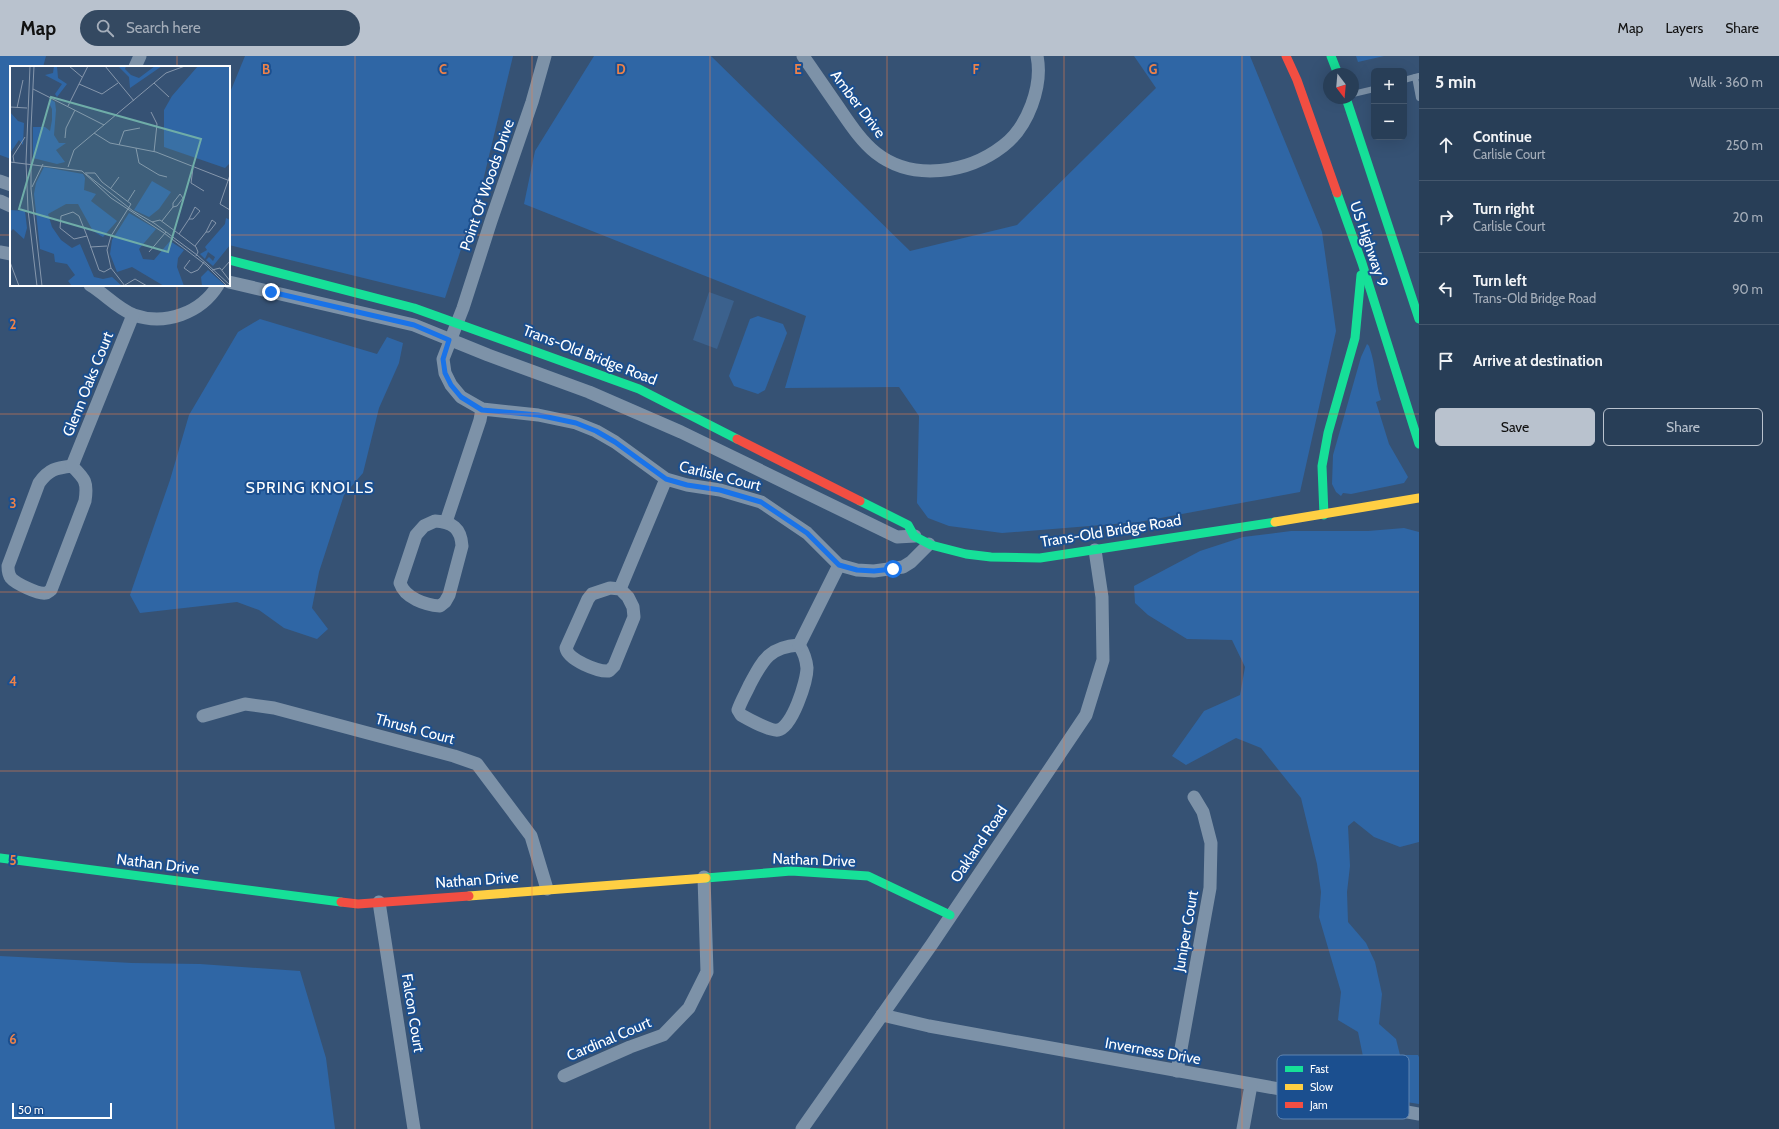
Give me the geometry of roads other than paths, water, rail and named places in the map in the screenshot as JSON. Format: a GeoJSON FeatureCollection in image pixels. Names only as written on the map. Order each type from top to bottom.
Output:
{"type":"FeatureCollection","features":[{"type":"Feature","properties":{"kind":"main road","name":"US Highway 9"},"geometry":{"type":"LineString","coordinates":[[1286,56],[1297,80],[1362,263],[1419,444]]}},
{"type":"Feature","properties":{"kind":"main road"},"geometry":{"type":"LineString","coordinates":[[1331,56],[1336,68]]}},
{"type":"Feature","properties":{"kind":"main road","name":"US Highway 9"},"geometry":{"type":"LineString","coordinates":[[1348,104],[1419,319]]}},
{"type":"Feature","properties":{"kind":"main road","name":"Trans-Old Bridge Road"},"geometry":{"type":"LineString","coordinates":[[230,260],[414,308],[639,389],[908,525],[915,536],[929,544],[988,558],[1017,560],[1040,558],[1137,542],[1324,515]]}},
{"type":"Feature","properties":{"kind":"main road"},"geometry":{"type":"LineString","coordinates":[[1362,263],[1357,323],[1328,433],[1322,466],[1324,515],[1419,498]]}},
{"type":"Feature","properties":{"kind":"main road","name":"Nathan Drive"},"geometry":{"type":"LineString","coordinates":[[0,858],[358,904],[791,870],[868,876],[950,915]]}},
{"type":"Feature","properties":{"kind":"street"},"geometry":{"type":"LineString","coordinates":[[136,66],[140,56]]}},
{"type":"Feature","properties":{"kind":"street","name":"Point Of Woods Drive"},"geometry":{"type":"LineString","coordinates":[[456,324],[463,308],[493,214],[532,102],[545,56]]}},
{"type":"Feature","properties":{"kind":"street","name":"Amber Drive"},"geometry":{"type":"LineString","coordinates":[[802,56],[857,134],[876,153],[905,168],[940,171],[962,167],[986,157],[1004,146],[1017,133],[1032,105],[1038,86],[1037,56]]}},
{"type":"Feature","properties":{"kind":"street"},"geometry":{"type":"LineString","coordinates":[[0,181],[10,185]]}},
{"type":"Feature","properties":{"kind":"street"},"geometry":{"type":"LineString","coordinates":[[0,202],[10,206]]}},
{"type":"Feature","properties":{"kind":"street"},"geometry":{"type":"LineString","coordinates":[[0,252],[10,254]]}},
{"type":"Feature","properties":{"kind":"street"},"geometry":{"type":"LineString","coordinates":[[230,282],[414,325],[449,340],[589,392],[674,429],[897,537],[915,536]]}},
{"type":"Feature","properties":{"kind":"street"},"geometry":{"type":"LineString","coordinates":[[91,286],[133,315],[151,318],[182,315],[195,309],[204,302],[217,286]]}},
{"type":"Feature","properties":{"kind":"street","name":"Glenn Oaks Court"},"geometry":{"type":"LineString","coordinates":[[72,466],[133,315]]}},
{"type":"Feature","properties":{"kind":"street","name":"Carlisle Court"},"geometry":{"type":"LineString","coordinates":[[456,324],[443,359],[445,373],[451,385],[461,397],[482,410],[538,415],[576,423],[596,431],[615,442],[666,479],[687,485],[720,490],[761,502],[807,533],[839,565]]}},
{"type":"Feature","properties":{"kind":"street"},"geometry":{"type":"LineString","coordinates":[[446,522],[482,410]]}},
{"type":"Feature","properties":{"kind":"street"},"geometry":{"type":"LineString","coordinates":[[72,466],[81,475],[87,486],[85,501],[51,590],[46,593],[40,593],[17,583],[11,578],[8,572],[8,566],[39,482],[46,473],[59,468],[72,466]]}},
{"type":"Feature","properties":{"kind":"street","name":"Carlisle Court"},"geometry":{"type":"LineString","coordinates":[[620,589],[666,479]]}},
{"type":"Feature","properties":{"kind":"street"},"geometry":{"type":"LineString","coordinates":[[435,521],[446,522],[455,528],[462,538],[462,546],[445,602],[440,606],[433,606],[409,596],[402,590],[400,583],[416,535],[424,526],[435,521]]}},
{"type":"Feature","properties":{"kind":"street"},"geometry":{"type":"LineString","coordinates":[[798,645],[839,565],[857,570],[874,571],[903,567],[911,562],[929,544]]}},
{"type":"Feature","properties":{"kind":"street","name":"Oakland Road"},"geometry":{"type":"LineString","coordinates":[[802,1129],[882,1015],[1086,715],[1103,660],[1102,598],[1095,550]]}},
{"type":"Feature","properties":{"kind":"street"},"geometry":{"type":"LineString","coordinates":[[610,588],[620,589],[628,597],[633,608],[634,617],[614,666],[609,671],[602,671],[572,658],[567,653],[566,648],[588,599],[592,594],[600,590],[610,588]]}},
{"type":"Feature","properties":{"kind":"street"},"geometry":{"type":"LineString","coordinates":[[798,645],[806,656],[806,677],[805,684],[788,725],[782,730],[776,731],[741,715],[738,710],[761,663],[770,654],[779,649],[798,645]]}},
{"type":"Feature","properties":{"kind":"street","name":"Thrush Court"},"geometry":{"type":"LineString","coordinates":[[203,716],[245,704],[274,708],[454,756],[477,764],[531,836],[547,889]]}},
{"type":"Feature","properties":{"kind":"street","name":"Juniper Court"},"geometry":{"type":"LineString","coordinates":[[1177,1071],[1210,888],[1211,843],[1203,812],[1194,798]]}},
{"type":"Feature","properties":{"kind":"street","name":"Cardinal Court"},"geometry":{"type":"LineString","coordinates":[[564,1076],[630,1047],[663,1035],[689,1008],[707,972],[704,877]]}},
{"type":"Feature","properties":{"kind":"street","name":"Falcon Court"},"geometry":{"type":"LineString","coordinates":[[379,902],[414,1129]]}},
{"type":"Feature","properties":{"kind":"street","name":"Inverness Drive"},"geometry":{"type":"LineString","coordinates":[[882,1015],[929,1026],[1277,1089]]}},
{"type":"Feature","properties":{"kind":"street"},"geometry":{"type":"LineString","coordinates":[[1243,1129],[1251,1085]]}},
{"type":"Feature","properties":{"kind":"street","name":"Inverness Drive"},"geometry":{"type":"LineString","coordinates":[[1409,1112],[1419,1114]]}},
{"type":"Feature","properties":{"kind":"lane"},"geometry":{"type":"LineString","coordinates":[[1407,79],[1417,76],[1419,98]]}},
{"type":"Feature","properties":{"kind":"lane"},"geometry":{"type":"LineString","coordinates":[[1359,92],[1371,89]]}},
{"type":"Feature","properties":{"kind":"district","name":"SPRING KNOLLS"},"geometry":{"type":"Point","coordinates":[310,487]}}]}
